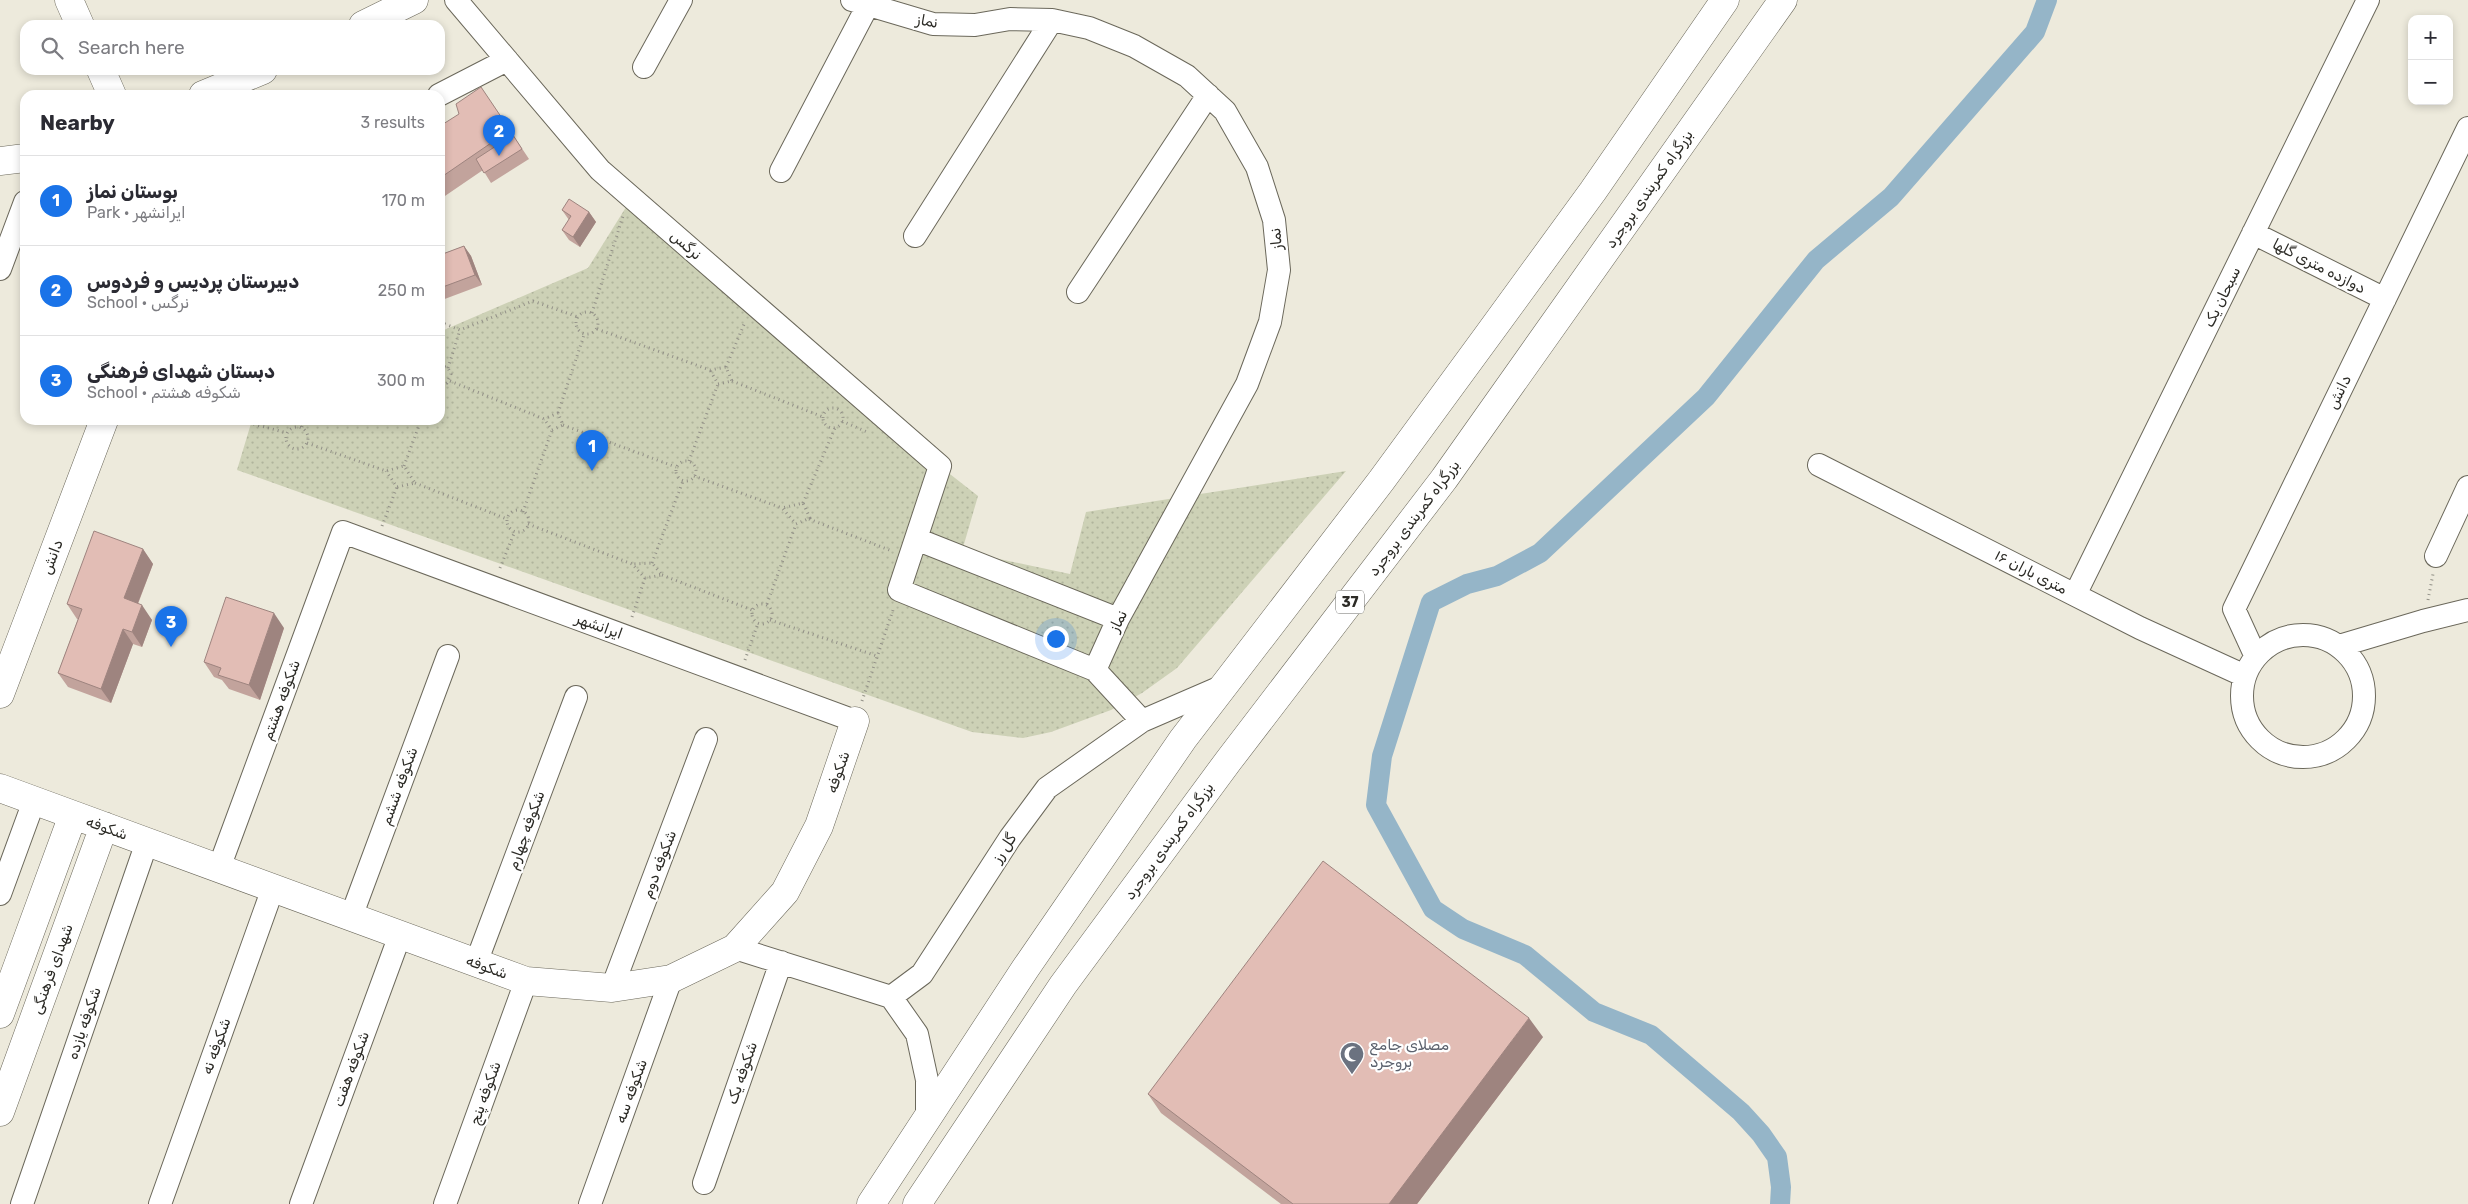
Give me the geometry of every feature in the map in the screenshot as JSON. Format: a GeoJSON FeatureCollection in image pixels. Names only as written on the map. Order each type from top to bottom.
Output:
{"type":"FeatureCollection","features":[{"type":"Feature","properties":{"kind":"main road"},"geometry":{"type":"LineString","coordinates":[[69,0],[78,20]]}},
{"type":"Feature","properties":{"kind":"main road"},"geometry":{"type":"LineString","coordinates":[[373,20],[414,0]]}},
{"type":"Feature","properties":{"kind":"main road"},"geometry":{"type":"LineString","coordinates":[[872,1204],[1064,912],[1183,739],[1381,481],[1494,328],[1725,0]]}},
{"type":"Feature","properties":{"kind":"main road","name":"بزرگراه کمربندی بروجرد"},"geometry":{"type":"LineString","coordinates":[[917,1204],[1063,985],[1229,760],[1444,479],[1783,0]]}},
{"type":"Feature","properties":{"kind":"main road"},"geometry":{"type":"LineString","coordinates":[[103,75],[110,90]]}},
{"type":"Feature","properties":{"kind":"main road"},"geometry":{"type":"LineString","coordinates":[[215,90],[251,75]]}},
{"type":"Feature","properties":{"kind":"main road"},"geometry":{"type":"LineString","coordinates":[[0,161],[20,159]]}},
{"type":"Feature","properties":{"kind":"main road","name":"دانش"},"geometry":{"type":"LineString","coordinates":[[0,694],[102,425]]}},
{"type":"Feature","properties":{"kind":"main road","name":"شکوفه"},"geometry":{"type":"LineString","coordinates":[[0,788],[526,981],[612,988],[671,979],[735,948],[785,892],[819,826],[855,720]]}},
{"type":"Feature","properties":{"kind":"main road"},"geometry":{"type":"LineString","coordinates":[[0,1014],[73,815]]}},
{"type":"Feature","properties":{"kind":"main road","name":"شهدای فرهنگی"},"geometry":{"type":"LineString","coordinates":[[0,1112],[104,826]]}},
{"type":"Feature","properties":{"kind":"street","name":"نرگس"},"geometry":{"type":"LineString","coordinates":[[456,0],[600,170],[940,466],[912,548]]}},
{"type":"Feature","properties":{"kind":"street"},"geometry":{"type":"LineString","coordinates":[[644,67],[681,0]]}},
{"type":"Feature","properties":{"kind":"street","name":"سبحان یک"},"geometry":{"type":"LineString","coordinates":[[2075,594],[2368,0]]}},
{"type":"Feature","properties":{"kind":"street"},"geometry":{"type":"LineString","coordinates":[[781,171],[860,2]]}},
{"type":"Feature","properties":{"kind":"street","name":"نماز"},"geometry":{"type":"LineString","coordinates":[[860,2],[933,24],[975,25],[1010,19],[1052,20],[1089,28],[1134,46],[1187,76],[1208,94],[1225,111],[1257,167],[1274,220],[1279,270],[1270,322],[1248,384],[1118,619],[1095,670]]}},
{"type":"Feature","properties":{"kind":"street"},"geometry":{"type":"LineString","coordinates":[[915,236],[1052,20]]}},
{"type":"Feature","properties":{"kind":"street"},"geometry":{"type":"LineString","coordinates":[[445,92],[507,60]]}},
{"type":"Feature","properties":{"kind":"street"},"geometry":{"type":"LineString","coordinates":[[1078,292],[1208,94]]}},
{"type":"Feature","properties":{"kind":"street","name":"دانش"},"geometry":{"type":"LineString","coordinates":[[2251,666],[2234,609],[2468,128]]}},
{"type":"Feature","properties":{"kind":"street"},"geometry":{"type":"LineString","coordinates":[[0,269],[20,215]]}},
{"type":"Feature","properties":{"kind":"street","name":"دوازده متری گلها"},"geometry":{"type":"LineString","coordinates":[[2254,233],[2385,299]]}},
{"type":"Feature","properties":{"kind":"street","name":"۱۶ متری باران"},"geometry":{"type":"LineString","coordinates":[[1819,466],[2140,628],[2251,666]]}},
{"type":"Feature","properties":{"kind":"street"},"geometry":{"type":"LineString","coordinates":[[2436,556],[2468,487]]}},
{"type":"Feature","properties":{"kind":"street","name":"ایرانشهر"},"geometry":{"type":"LineString","coordinates":[[343,532],[855,720]]}},
{"type":"Feature","properties":{"kind":"street","name":"شکوفه هشتم"},"geometry":{"type":"LineString","coordinates":[[219,868],[343,532]]}},
{"type":"Feature","properties":{"kind":"street"},"geometry":{"type":"LineString","coordinates":[[1118,619],[912,548],[899,590],[1095,670],[1142,721]]}},
{"type":"Feature","properties":{"kind":"street"},"geometry":{"type":"LineString","coordinates":[[2338,646],[2423,620],[2468,610]]}},
{"type":"Feature","properties":{"kind":"street"},"geometry":{"type":"LineString","coordinates":[[2304,635],[2322,638],[2338,646],[2353,661],[2362,680],[2364,701],[2359,721],[2348,738],[2331,751],[2311,757],[2290,756],[2271,749],[2255,735],[2245,717],[2242,696],[2251,666],[2270,645],[2286,637],[2304,635]]}},
{"type":"Feature","properties":{"kind":"street","name":"شکوفه ششم"},"geometry":{"type":"LineString","coordinates":[[351,917],[448,656]]}},
{"type":"Feature","properties":{"kind":"street","name":"گل رز"},"geometry":{"type":"LineString","coordinates":[[891,998],[922,974],[1010,838],[1046,788],[1142,721],[1223,686]]}},
{"type":"Feature","properties":{"kind":"street","name":"شکوفه چهارم"},"geometry":{"type":"LineString","coordinates":[[476,963],[576,697]]}},
{"type":"Feature","properties":{"kind":"street","name":"شکوفه دوم"},"geometry":{"type":"LineString","coordinates":[[612,988],[706,739]]}},
{"type":"Feature","properties":{"kind":"street"},"geometry":{"type":"LineString","coordinates":[[0,894],[34,801]]}},
{"type":"Feature","properties":{"kind":"street","name":"شکوفه یازده"},"geometry":{"type":"LineString","coordinates":[[22,1204],[147,842]]}},
{"type":"Feature","properties":{"kind":"street","name":"شکوفه نه"},"geometry":{"type":"LineString","coordinates":[[160,1204],[273,888]]}},
{"type":"Feature","properties":{"kind":"street","name":"شکوفه هفت"},"geometry":{"type":"LineString","coordinates":[[302,1204],[400,934]]}},
{"type":"Feature","properties":{"kind":"street"},"geometry":{"type":"LineString","coordinates":[[735,948],[891,998],[917,1034],[926,1080],[927,1118]]}},
{"type":"Feature","properties":{"kind":"street","name":"شکوفه یک"},"geometry":{"type":"LineString","coordinates":[[704,1182],[781,962]]}},
{"type":"Feature","properties":{"kind":"street","name":"شکوفه سه"},"geometry":{"type":"LineString","coordinates":[[590,1204],[671,979]]}},
{"type":"Feature","properties":{"kind":"street","name":"شکوفه پنج"},"geometry":{"type":"LineString","coordinates":[[445,1204],[526,981]]}},
{"type":"Feature","properties":{"kind":"path"},"geometry":{"type":"LineString","coordinates":[[592,313],[630,196]]}},
{"type":"Feature","properties":{"kind":"path"},"geometry":{"type":"LineString","coordinates":[[445,324],[460,330],[533,301],[578,316]]}},
{"type":"Feature","properties":{"kind":"path"},"geometry":{"type":"LineString","coordinates":[[732,381],[726,367],[753,303]]}},
{"type":"Feature","properties":{"kind":"path"},"geometry":{"type":"LineString","coordinates":[[584,312],[592,313],[598,322],[597,329],[591,334],[584,334],[576,327],[578,316],[584,312]]}},
{"type":"Feature","properties":{"kind":"path"},"geometry":{"type":"LineString","coordinates":[[597,329],[710,370],[726,367]]}},
{"type":"Feature","properties":{"kind":"path"},"geometry":{"type":"LineString","coordinates":[[448,368],[460,330]]}},
{"type":"Feature","properties":{"kind":"path"},"geometry":{"type":"LineString","coordinates":[[563,425],[558,413],[584,334]]}},
{"type":"Feature","properties":{"kind":"path"},"geometry":{"type":"LineString","coordinates":[[445,367],[448,368],[451,374],[450,381]]}},
{"type":"Feature","properties":{"kind":"path"},"geometry":{"type":"LineString","coordinates":[[710,370],[718,384]]}},
{"type":"Feature","properties":{"kind":"path"},"geometry":{"type":"LineString","coordinates":[[445,384],[450,381],[544,419],[552,430]]}},
{"type":"Feature","properties":{"kind":"path"},"geometry":{"type":"LineString","coordinates":[[718,384],[732,381],[823,417],[826,426],[835,428]]}},
{"type":"Feature","properties":{"kind":"path"},"geometry":{"type":"LineString","coordinates":[[689,461],[718,384]]}},
{"type":"Feature","properties":{"kind":"path"},"geometry":{"type":"LineString","coordinates":[[809,519],[803,503],[835,428],[843,418],[838,410],[829,409],[823,417]]}},
{"type":"Feature","properties":{"kind":"path"},"geometry":{"type":"LineString","coordinates":[[544,419],[558,413]]}},
{"type":"Feature","properties":{"kind":"path"},"geometry":{"type":"LineString","coordinates":[[257,425],[287,433]]}},
{"type":"Feature","properties":{"kind":"path"},"geometry":{"type":"LineString","coordinates":[[404,466],[419,425]]}},
{"type":"Feature","properties":{"kind":"path"},"geometry":{"type":"LineString","coordinates":[[523,512],[552,430],[563,425],[676,467]]}},
{"type":"Feature","properties":{"kind":"path"},"geometry":{"type":"LineString","coordinates":[[302,427],[307,432],[307,443],[302,448],[291,447],[286,441],[287,433],[291,428],[302,427]]}},
{"type":"Feature","properties":{"kind":"path"},"geometry":{"type":"LineString","coordinates":[[307,443],[386,471],[404,466]]}},
{"type":"Feature","properties":{"kind":"path"},"geometry":{"type":"LineString","coordinates":[[689,461],[695,468],[694,476],[690,480],[683,481],[678,477],[676,467],[680,462],[689,461]]}},
{"type":"Feature","properties":{"kind":"path"},"geometry":{"type":"LineString","coordinates":[[404,466],[415,483]]}},
{"type":"Feature","properties":{"kind":"path"},"geometry":{"type":"LineString","coordinates":[[386,471],[397,487]]}},
{"type":"Feature","properties":{"kind":"path"},"geometry":{"type":"LineString","coordinates":[[694,476],[782,508],[796,524]]}},
{"type":"Feature","properties":{"kind":"path"},"geometry":{"type":"LineString","coordinates":[[652,563],[683,481]]}},
{"type":"Feature","properties":{"kind":"path"},"geometry":{"type":"LineString","coordinates":[[397,487],[415,483],[507,519]]}},
{"type":"Feature","properties":{"kind":"path"},"geometry":{"type":"LineString","coordinates":[[375,544],[397,487]]}},
{"type":"Feature","properties":{"kind":"path"},"geometry":{"type":"LineString","coordinates":[[782,508],[803,503]]}},
{"type":"Feature","properties":{"kind":"path"},"geometry":{"type":"LineString","coordinates":[[514,511],[523,512],[528,517],[528,524],[524,529],[515,531],[508,526],[507,519],[514,511]]}},
{"type":"Feature","properties":{"kind":"path"},"geometry":{"type":"LineString","coordinates":[[767,604],[796,524],[809,519],[912,548]]}},
{"type":"Feature","properties":{"kind":"path"},"geometry":{"type":"LineString","coordinates":[[528,524],[632,564],[652,563]]}},
{"type":"Feature","properties":{"kind":"path"},"geometry":{"type":"LineString","coordinates":[[493,587],[515,531]]}},
{"type":"Feature","properties":{"kind":"path"},"geometry":{"type":"LineString","coordinates":[[2423,620],[2436,556]]}},
{"type":"Feature","properties":{"kind":"path"},"geometry":{"type":"LineString","coordinates":[[652,563],[662,575],[752,610]]}},
{"type":"Feature","properties":{"kind":"path"},"geometry":{"type":"LineString","coordinates":[[632,564],[645,578]]}},
{"type":"Feature","properties":{"kind":"path"},"geometry":{"type":"LineString","coordinates":[[645,578],[662,575]]}},
{"type":"Feature","properties":{"kind":"path"},"geometry":{"type":"LineString","coordinates":[[626,636],[645,578]]}},
{"type":"Feature","properties":{"kind":"path"},"geometry":{"type":"LineString","coordinates":[[855,720],[899,590]]}},
{"type":"Feature","properties":{"kind":"path"},"geometry":{"type":"LineString","coordinates":[[767,604],[771,610],[770,620],[765,624],[753,620],[752,610],[756,605],[767,604]]}},
{"type":"Feature","properties":{"kind":"path"},"geometry":{"type":"LineString","coordinates":[[770,620],[877,656]]}},
{"type":"Feature","properties":{"kind":"path"},"geometry":{"type":"LineString","coordinates":[[738,677],[758,623]]}},
{"type":"Feature","properties":{"kind":"green space"},"geometry":{"type":"Polygon","coordinates":[[[628,204],[923,453],[978,496],[962,551],[1070,574],[1086,512],[1346,471],[1177,668],[1142,693],[1111,710],[1051,732],[1023,738],[972,732],[237,470],[250,425],[445,425],[445,330],[588,268],[628,204]]]}},
{"type":"Feature","properties":{"kind":"building"},"geometry":{"type":"Polygon","coordinates":[[[481,87],[510,130],[445,175],[445,123],[459,114],[456,104],[481,87]]]}},
{"type":"Feature","properties":{"kind":"building"},"geometry":{"type":"Polygon","coordinates":[[[513,135],[522,149],[484,173],[476,159],[513,135]]]}},
{"type":"Feature","properties":{"kind":"building"},"geometry":{"type":"Polygon","coordinates":[[[569,199],[589,212],[573,237],[562,230],[571,216],[562,210],[569,199]]]}},
{"type":"Feature","properties":{"kind":"building"},"geometry":{"type":"Polygon","coordinates":[[[464,246],[475,275],[445,286],[445,253],[464,246]]]}},
{"type":"Feature","properties":{"kind":"building"},"geometry":{"type":"Polygon","coordinates":[[[94,531],[143,549],[124,598],[142,605],[132,632],[123,629],[101,689],[58,673],[82,609],[67,604],[94,531]]]}},
{"type":"Feature","properties":{"kind":"building"},"geometry":{"type":"Polygon","coordinates":[[[226,597],[274,613],[249,685],[218,675],[221,668],[204,662],[226,597]]]}},
{"type":"Feature","properties":{"kind":"building","name":"مصلای جامع بروجرد"},"geometry":{"type":"Polygon","coordinates":[[[1323,861],[1529,1018],[1389,1204],[1293,1204],[1148,1094],[1323,861]]]}},
{"type":"Feature","properties":{"kind":"waterway"},"geometry":{"type":"LineString","coordinates":[[1780,1204],[1781,1187],[1777,1157],[1761,1134],[1741,1112],[1651,1035],[1594,1012],[1525,955],[1463,929],[1433,909],[1376,805],[1382,756],[1431,602],[1467,584],[1497,576],[1540,553],[1706,397],[1816,260],[1891,197],[2035,32],[2047,0]]}},
{"type":"Feature","properties":{"kind":"place","name":"دبیرستان پردیس و فردوس"},"geometry":{"type":"Point","coordinates":[499,156]}},
{"type":"Feature","properties":{"kind":"place","name":"بوستان نماز"},"geometry":{"type":"Point","coordinates":[592,471]}},
{"type":"Feature","properties":{"kind":"place","name":"دبستان شهدای فرهنگی"},"geometry":{"type":"Point","coordinates":[171,647]}},
{"type":"Feature","properties":{"kind":"place","name":"مصلای جامع بروجرد"},"geometry":{"type":"Point","coordinates":[1352,1075]}}]}
